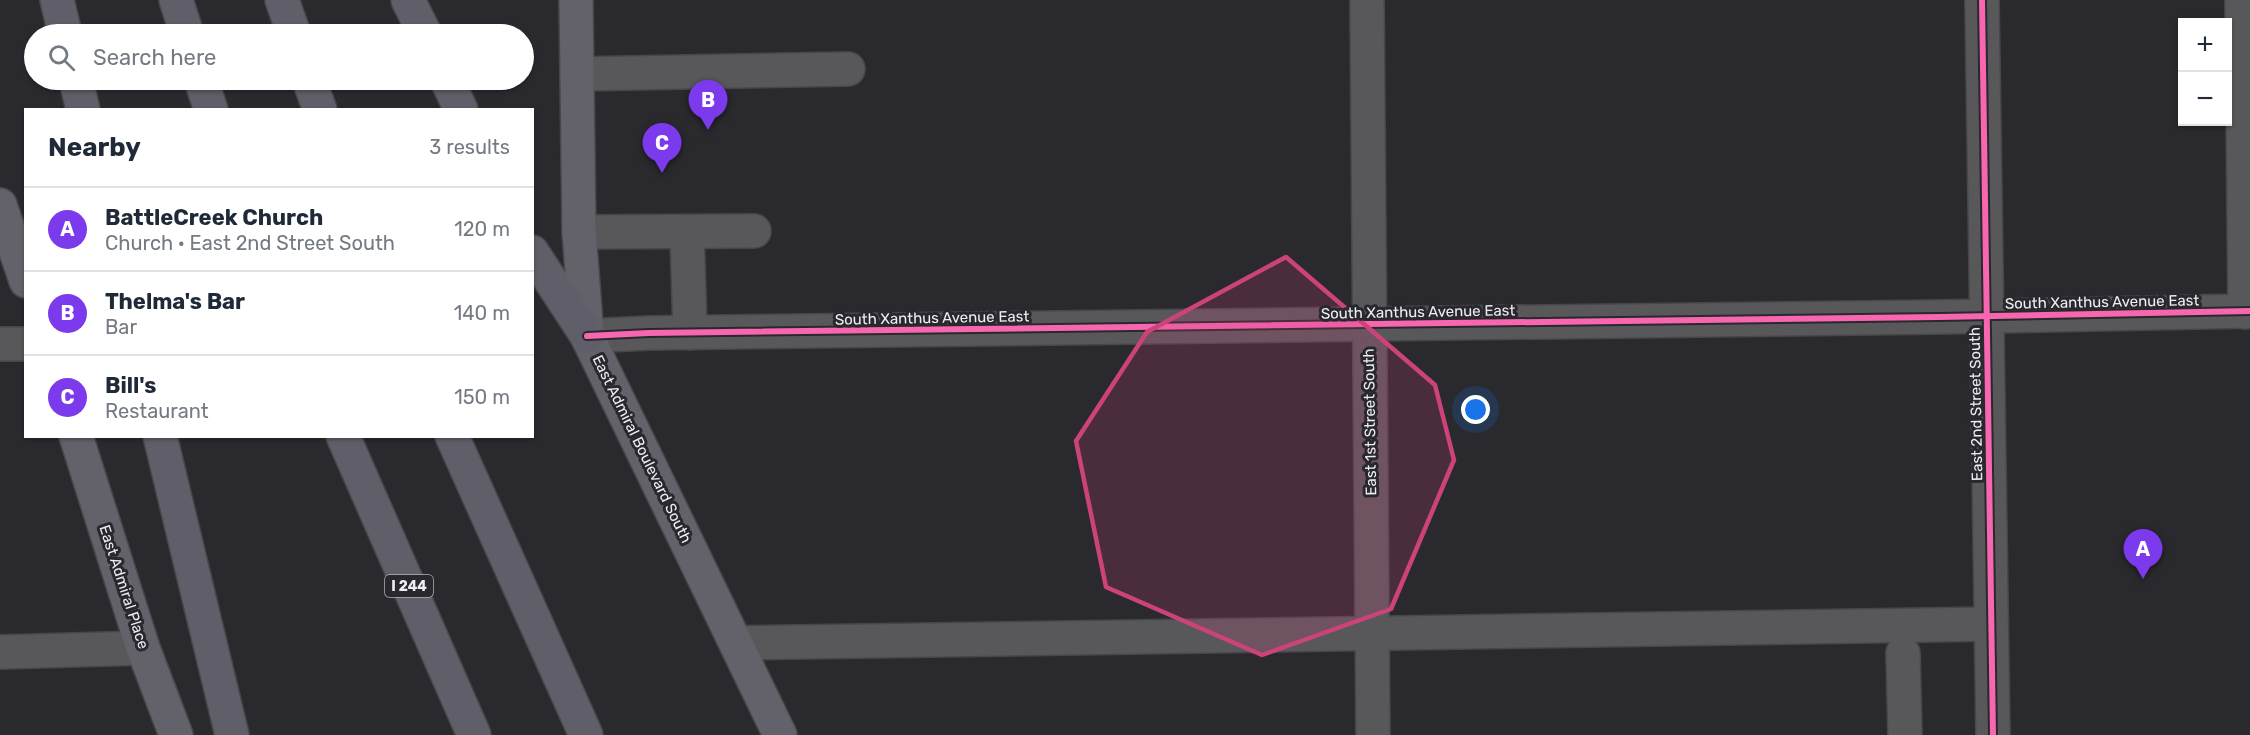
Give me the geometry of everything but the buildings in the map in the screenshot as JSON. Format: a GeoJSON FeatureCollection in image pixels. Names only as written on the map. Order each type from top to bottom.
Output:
{"type":"FeatureCollection","features":[{"type":"Feature","properties":{"kind":"highway"},"geometry":{"type":"LineString","coordinates":[[57,0],[63,24]]}},
{"type":"Feature","properties":{"kind":"highway"},"geometry":{"type":"LineString","coordinates":[[176,0],[184,24]]}},
{"type":"Feature","properties":{"kind":"highway"},"geometry":{"type":"LineString","coordinates":[[282,0],[290,24]]}},
{"type":"Feature","properties":{"kind":"highway"},"geometry":{"type":"LineString","coordinates":[[408,0],[420,24]]}},
{"type":"Feature","properties":{"kind":"highway"},"geometry":{"type":"LineString","coordinates":[[78,90],[83,108]]}},
{"type":"Feature","properties":{"kind":"highway"},"geometry":{"type":"LineString","coordinates":[[204,90],[210,108]]}},
{"type":"Feature","properties":{"kind":"highway"},"geometry":{"type":"LineString","coordinates":[[313,90],[319,108]]}},
{"type":"Feature","properties":{"kind":"highway"},"geometry":{"type":"LineString","coordinates":[[452,90],[460,108]]}},
{"type":"Feature","properties":{"kind":"highway"},"geometry":{"type":"LineString","coordinates":[[534,255],[587,336]]}},
{"type":"Feature","properties":{"kind":"highway"},"geometry":{"type":"LineString","coordinates":[[160,438],[232,735]]}},
{"type":"Feature","properties":{"kind":"highway","name":"I 244"},"geometry":{"type":"LineString","coordinates":[[344,438],[474,735]]}},
{"type":"Feature","properties":{"kind":"highway"},"geometry":{"type":"LineString","coordinates":[[453,438],[586,735]]}},
{"type":"Feature","properties":{"kind":"main road","name":"East Admiral Boulevard South"},"geometry":{"type":"LineString","coordinates":[[576,0],[579,232],[587,336],[780,735]]}},
{"type":"Feature","properties":{"kind":"main road"},"geometry":{"type":"LineString","coordinates":[[0,205],[24,275]]}},
{"type":"Feature","properties":{"kind":"main road","name":"East Admiral Place"},"geometry":{"type":"LineString","coordinates":[[77,438],[143,648],[176,735]]}},
{"type":"Feature","properties":{"kind":"street","name":"East 1st Street South"},"geometry":{"type":"LineString","coordinates":[[1367,0],[1373,735]]}},
{"type":"Feature","properties":{"kind":"street","name":"East 2nd Street South"},"geometry":{"type":"LineString","coordinates":[[1982,0],[1993,735]]}},
{"type":"Feature","properties":{"kind":"street"},"geometry":{"type":"LineString","coordinates":[[2242,0],[2248,311]]}},
{"type":"Feature","properties":{"kind":"street"},"geometry":{"type":"LineString","coordinates":[[577,74],[848,69]]}},
{"type":"Feature","properties":{"kind":"street"},"geometry":{"type":"LineString","coordinates":[[687,231],[690,333]]}},
{"type":"Feature","properties":{"kind":"street"},"geometry":{"type":"LineString","coordinates":[[579,232],[754,231]]}},
{"type":"Feature","properties":{"kind":"street","name":"South Xanthus Avenue East"},"geometry":{"type":"LineString","coordinates":[[587,336],[2248,311]]}},
{"type":"Feature","properties":{"kind":"street"},"geometry":{"type":"LineString","coordinates":[[0,344],[24,344]]}},
{"type":"Feature","properties":{"kind":"street"},"geometry":{"type":"LineString","coordinates":[[736,643],[1991,624]]}},
{"type":"Feature","properties":{"kind":"street"},"geometry":{"type":"LineString","coordinates":[[0,652],[143,648]]}},
{"type":"Feature","properties":{"kind":"street"},"geometry":{"type":"LineString","coordinates":[[1903,653],[1905,735]]}},
{"type":"Feature","properties":{"kind":"highlighted area"},"geometry":{"type":"Polygon","coordinates":[[[1286,257],[1435,385],[1454,460],[1391,609],[1262,655],[1106,587],[1076,441],[1147,332],[1286,257]]]}},
{"type":"Feature","properties":{"kind":"cycle path"},"geometry":{"type":"LineString","coordinates":[[1982,0],[1993,735]]}},
{"type":"Feature","properties":{"kind":"cycle path"},"geometry":{"type":"LineString","coordinates":[[587,336],[649,333],[2250,311]]}},
{"type":"Feature","properties":{"kind":"place","name":"Thelma's Bar"},"geometry":{"type":"Point","coordinates":[708,130]}},
{"type":"Feature","properties":{"kind":"place","name":"Bill's"},"geometry":{"type":"Point","coordinates":[662,173]}},
{"type":"Feature","properties":{"kind":"place","name":"BattleCreek Church"},"geometry":{"type":"Point","coordinates":[2143,579]}}]}
